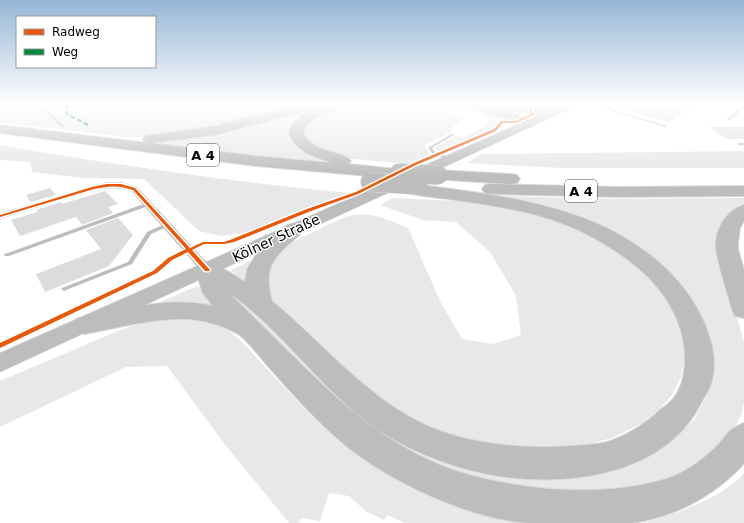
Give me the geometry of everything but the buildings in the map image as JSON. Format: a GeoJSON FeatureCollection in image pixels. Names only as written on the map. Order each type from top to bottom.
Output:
{"type":"FeatureCollection","features":[{"type":"Feature","properties":{"kind":"highway"},"geometry":{"type":"LineString","coordinates":[[17,131],[126,140],[180,137],[232,127]]}},
{"type":"Feature","properties":{"kind":"highway"},"geometry":{"type":"LineString","coordinates":[[207,270],[214,292],[254,317],[384,418],[414,435],[471,456],[502,462],[531,464],[562,463],[607,457],[633,447],[654,435],[670,423],[681,412],[690,399],[700,374],[699,344],[696,330],[681,300],[663,278],[646,263],[617,242],[591,228],[563,217],[519,205],[404,179],[315,152],[301,142],[296,132],[298,127]]}},
{"type":"Feature","properties":{"kind":"highway"},"geometry":{"type":"LineString","coordinates":[[508,133],[509,127]]}},
{"type":"Feature","properties":{"kind":"highway","name":"A 4"},"geometry":{"type":"LineString","coordinates":[[0,129],[500,190],[618,192],[744,191]]}},
{"type":"Feature","properties":{"kind":"highway","name":"A 4"},"geometry":{"type":"LineString","coordinates":[[0,140],[229,169],[370,182],[438,175],[611,181],[744,180]]}},
{"type":"Feature","properties":{"kind":"highway"},"geometry":{"type":"LineString","coordinates":[[744,211],[734,220],[731,226],[727,240],[727,249],[744,310]]}},
{"type":"Feature","properties":{"kind":"highway"},"geometry":{"type":"LineString","coordinates":[[294,229],[268,252],[258,269],[255,278],[256,289],[254,317],[333,415],[382,453],[411,470],[444,484],[500,501],[528,506],[591,508],[630,505],[661,499],[701,480],[729,458],[744,438]]}},
{"type":"Feature","properties":{"kind":"highway"},"geometry":{"type":"LineString","coordinates":[[85,325],[167,312],[186,311],[204,312],[220,316],[254,317]]}},
{"type":"Feature","properties":{"kind":"main road","name":"Kölner Straße"},"geometry":{"type":"LineString","coordinates":[[0,363],[520,127]]}},
{"type":"Feature","properties":{"kind":"street"},"geometry":{"type":"LineString","coordinates":[[0,216],[107,185],[121,185],[134,188],[207,270]]}},
{"type":"Feature","properties":{"kind":"lane"},"geometry":{"type":"LineString","coordinates":[[450,160],[433,152],[430,148],[452,135]]}},
{"type":"Feature","properties":{"kind":"lane"},"geometry":{"type":"LineString","coordinates":[[738,144],[744,144]]}},
{"type":"Feature","properties":{"kind":"lane"},"geometry":{"type":"LineString","coordinates":[[7,255],[149,204]]}},
{"type":"Feature","properties":{"kind":"lane"},"geometry":{"type":"LineString","coordinates":[[64,289],[130,263],[149,233],[167,225]]}},
{"type":"Feature","properties":{"kind":"shaded area"},"geometry":{"type":"Polygon","coordinates":[[[45,127],[218,127],[150,137],[126,137],[45,127]]]}},
{"type":"Feature","properties":{"kind":"shaded area"},"geometry":{"type":"Polygon","coordinates":[[[222,127],[299,127],[291,134],[342,163],[288,159],[141,142],[158,141],[222,127]]]}},
{"type":"Feature","properties":{"kind":"shaded area"},"geometry":{"type":"Polygon","coordinates":[[[304,127],[451,127],[449,129],[454,131],[424,145],[430,155],[413,162],[405,163],[367,161],[328,153],[316,148],[308,141],[302,132],[304,127]]]}},
{"type":"Feature","properties":{"kind":"shaded area"},"geometry":{"type":"Polygon","coordinates":[[[482,127],[496,127],[440,153],[435,149],[437,146],[456,136],[463,138],[482,127]]]}},
{"type":"Feature","properties":{"kind":"shaded area"},"geometry":{"type":"Polygon","coordinates":[[[0,145],[262,184],[350,193],[308,208],[250,232],[221,236],[199,231],[144,179],[84,178],[32,172],[30,162],[0,160],[0,145]]]}},
{"type":"Feature","properties":{"kind":"shaded area"},"geometry":{"type":"Polygon","coordinates":[[[744,151],[744,168],[563,168],[467,163],[481,154],[744,151]]]}},
{"type":"Feature","properties":{"kind":"shaded area"},"geometry":{"type":"Polygon","coordinates":[[[479,195],[588,199],[744,198],[744,205],[735,210],[736,314],[744,342],[744,403],[741,416],[732,431],[714,453],[668,481],[600,497],[463,479],[381,440],[223,291],[224,284],[323,380],[408,442],[646,456],[671,441],[694,420],[706,396],[712,373],[711,347],[624,242],[479,195]]]}},
{"type":"Feature","properties":{"kind":"shaded area"},"geometry":{"type":"Polygon","coordinates":[[[393,198],[458,201],[515,209],[551,219],[603,241],[638,265],[672,303],[685,338],[685,354],[681,377],[672,395],[658,411],[640,424],[612,438],[581,446],[547,449],[487,445],[452,436],[423,424],[366,390],[273,306],[264,269],[284,246],[345,217],[362,214],[378,216],[408,228],[441,303],[462,339],[493,344],[521,335],[516,296],[490,252],[456,222],[423,220],[380,205],[393,198]]]}},
{"type":"Feature","properties":{"kind":"shaded area"},"geometry":{"type":"Polygon","coordinates":[[[254,259],[246,284],[231,270],[254,259]]]}},
{"type":"Feature","properties":{"kind":"shaded area"},"geometry":{"type":"Polygon","coordinates":[[[197,286],[216,306],[149,307],[197,286]]]}},
{"type":"Feature","properties":{"kind":"shaded area"},"geometry":{"type":"Polygon","coordinates":[[[174,316],[213,322],[234,334],[322,426],[343,444],[385,472],[428,495],[451,504],[474,512],[523,523],[404,523],[388,515],[384,520],[367,512],[349,496],[329,493],[320,521],[302,518],[298,523],[289,523],[223,442],[167,366],[126,367],[0,427],[0,381],[118,331],[151,319],[174,316]]]}},
{"type":"Feature","properties":{"kind":"shaded area"},"geometry":{"type":"Polygon","coordinates":[[[744,473],[744,523],[642,523],[683,510],[710,498],[723,491],[744,473]]]}},
{"type":"Feature","properties":{"kind":"cycle path"},"geometry":{"type":"LineString","coordinates":[[0,346],[155,272],[170,259],[203,243],[224,243],[232,241],[309,210],[357,193],[415,164],[495,130],[497,127]]}},
{"type":"Feature","properties":{"kind":"cycle path"},"geometry":{"type":"LineString","coordinates":[[0,216],[93,188],[107,185],[121,185],[134,189],[207,270]]}}]}
